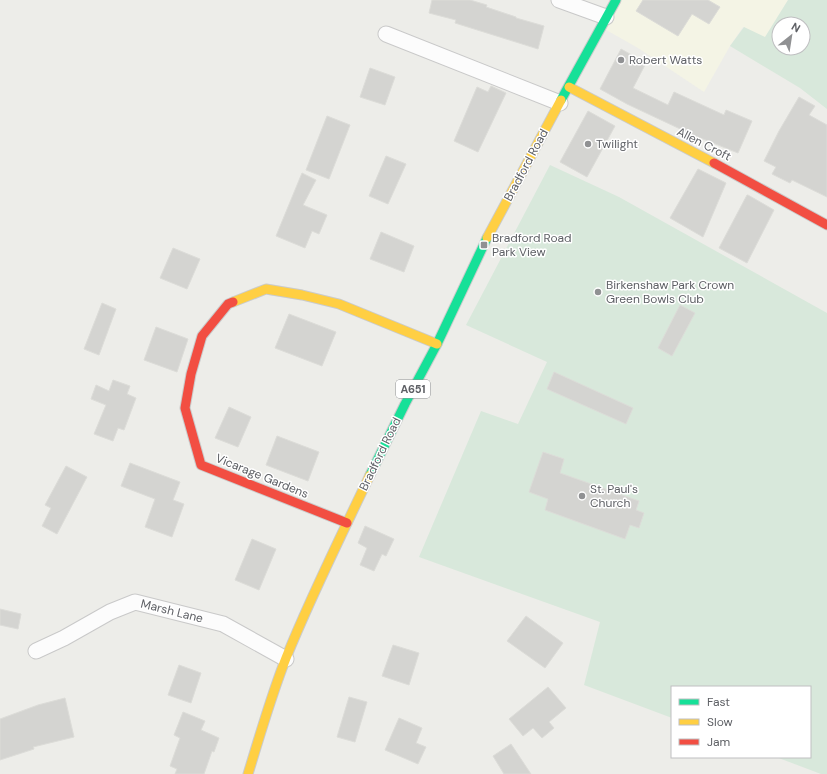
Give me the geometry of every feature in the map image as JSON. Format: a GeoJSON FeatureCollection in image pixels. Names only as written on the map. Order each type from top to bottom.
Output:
{"type":"FeatureCollection","features":[{"type":"Feature","properties":{"kind":"main road","name":"Bradford Road"},"geometry":{"type":"LineString","coordinates":[[248,774],[267,711],[286,659],[314,592],[405,404],[437,344],[478,255],[616,0]]}},
{"type":"Feature","properties":{"kind":"main road","name":"Allen Croft"},"geometry":{"type":"LineString","coordinates":[[569,87],[628,119],[741,176],[827,225]]}},
{"type":"Feature","properties":{"kind":"main road","name":"Vicarage Gardens"},"geometry":{"type":"LineString","coordinates":[[347,523],[201,465],[185,408],[190,374],[202,336],[228,304],[266,289],[302,294],[339,304],[437,344]]}},
{"type":"Feature","properties":{"kind":"street"},"geometry":{"type":"LineString","coordinates":[[559,0],[606,17]]}},
{"type":"Feature","properties":{"kind":"street"},"geometry":{"type":"LineString","coordinates":[[386,34],[560,103]]}},
{"type":"Feature","properties":{"kind":"street","name":"Marsh Lane"},"geometry":{"type":"LineString","coordinates":[[36,652],[110,612],[135,602],[223,624],[286,659]]}},
{"type":"Feature","properties":{"kind":"shaded area"},"geometry":{"type":"Polygon","coordinates":[[[616,0],[788,0],[778,16],[771,16],[771,28],[765,38],[743,27],[730,46],[704,92],[638,48],[601,27],[616,0]]]}},
{"type":"Feature","properties":{"kind":"green space"},"geometry":{"type":"Polygon","coordinates":[[[788,0],[827,0],[827,109],[800,88],[730,46],[744,27],[765,37],[771,27],[771,56],[811,56],[811,16],[778,16],[788,0]]]}},
{"type":"Feature","properties":{"kind":"green space"},"geometry":{"type":"Polygon","coordinates":[[[550,165],[619,197],[827,313],[827,774],[821,774],[779,758],[811,758],[811,686],[671,686],[671,718],[584,685],[600,622],[419,557],[481,411],[518,424],[547,362],[466,325],[550,165]]]}},
{"type":"Feature","properties":{"kind":"building"},"geometry":{"type":"Polygon","coordinates":[[[432,0],[470,0],[487,5],[486,7],[516,18],[544,26],[538,49],[455,23],[456,20],[429,13],[432,0]]]}},
{"type":"Feature","properties":{"kind":"building"},"geometry":{"type":"Polygon","coordinates":[[[643,0],[708,0],[720,7],[709,24],[692,14],[678,36],[636,11],[643,0]]]}},
{"type":"Feature","properties":{"kind":"building"},"geometry":{"type":"Polygon","coordinates":[[[621,49],[646,63],[633,88],[668,105],[674,92],[724,115],[726,110],[752,121],[738,153],[693,135],[627,104],[600,89],[621,49]]]}},
{"type":"Feature","properties":{"kind":"building"},"geometry":{"type":"Polygon","coordinates":[[[370,68],[395,77],[385,105],[360,97],[370,68]]]}},
{"type":"Feature","properties":{"kind":"building"},"geometry":{"type":"Polygon","coordinates":[[[491,86],[506,93],[478,152],[454,141],[477,87],[488,92],[491,86]]]}},
{"type":"Feature","properties":{"kind":"building"},"geometry":{"type":"Polygon","coordinates":[[[799,97],[815,106],[809,115],[827,125],[827,197],[792,180],[790,183],[772,174],[776,167],[764,161],[779,131],[799,97]]]}},
{"type":"Feature","properties":{"kind":"building","name":"Twilight"},"geometry":{"type":"Polygon","coordinates":[[[588,111],[615,126],[587,177],[560,162],[588,111]]]}},
{"type":"Feature","properties":{"kind":"building"},"geometry":{"type":"Polygon","coordinates":[[[327,116],[350,125],[329,179],[306,170],[327,116]]]}},
{"type":"Feature","properties":{"kind":"building"},"geometry":{"type":"Polygon","coordinates":[[[386,156],[406,164],[388,204],[369,196],[386,156]]]}},
{"type":"Feature","properties":{"kind":"building"},"geometry":{"type":"Polygon","coordinates":[[[698,169],[726,183],[703,237],[670,218],[698,169]]]}},
{"type":"Feature","properties":{"kind":"building"},"geometry":{"type":"Polygon","coordinates":[[[302,173],[316,180],[303,205],[327,215],[319,234],[312,231],[305,248],[276,236],[302,173]]]}},
{"type":"Feature","properties":{"kind":"building"},"geometry":{"type":"Polygon","coordinates":[[[747,195],[774,210],[747,263],[719,248],[747,195]]]}},
{"type":"Feature","properties":{"kind":"building"},"geometry":{"type":"Polygon","coordinates":[[[381,232],[414,246],[404,272],[370,259],[381,232]]]}},
{"type":"Feature","properties":{"kind":"building"},"geometry":{"type":"Polygon","coordinates":[[[173,248],[200,259],[187,289],[160,278],[173,248]]]}},
{"type":"Feature","properties":{"kind":"building"},"geometry":{"type":"Polygon","coordinates":[[[102,303],[116,309],[99,355],[84,349],[102,303]]]}},
{"type":"Feature","properties":{"kind":"building"},"geometry":{"type":"Polygon","coordinates":[[[680,305],[695,313],[672,356],[658,348],[680,305]]]}},
{"type":"Feature","properties":{"kind":"building"},"geometry":{"type":"Polygon","coordinates":[[[289,314],[336,332],[322,366],[275,348],[289,314]]]}},
{"type":"Feature","properties":{"kind":"building"},"geometry":{"type":"Polygon","coordinates":[[[156,327],[188,339],[177,372],[144,360],[156,327]]]}},
{"type":"Feature","properties":{"kind":"building"},"geometry":{"type":"Polygon","coordinates":[[[554,372],[633,408],[626,424],[547,389],[554,372]]]}},
{"type":"Feature","properties":{"kind":"building"},"geometry":{"type":"Polygon","coordinates":[[[113,380],[130,386],[127,394],[136,398],[124,430],[118,428],[113,441],[94,434],[106,405],[91,399],[96,385],[109,391],[113,380]]]}},
{"type":"Feature","properties":{"kind":"building"},"geometry":{"type":"Polygon","coordinates":[[[229,407],[251,417],[238,447],[215,438],[229,407]]]}},
{"type":"Feature","properties":{"kind":"building"},"geometry":{"type":"Polygon","coordinates":[[[277,436],[319,452],[308,481],[266,465],[277,436]]]}},
{"type":"Feature","properties":{"kind":"building","name":"St. Paul's Church"},"geometry":{"type":"Polygon","coordinates":[[[543,452],[564,459],[560,473],[639,501],[636,510],[644,513],[639,528],[630,525],[625,539],[545,510],[548,499],[529,492],[543,452]]]}},
{"type":"Feature","properties":{"kind":"building"},"geometry":{"type":"Polygon","coordinates":[[[130,463],[180,482],[173,500],[184,504],[172,537],[145,527],[155,499],[121,486],[130,463]]]}},
{"type":"Feature","properties":{"kind":"building"},"geometry":{"type":"Polygon","coordinates":[[[66,466],[87,477],[57,534],[42,526],[51,508],[45,505],[66,466]]]}},
{"type":"Feature","properties":{"kind":"building"},"geometry":{"type":"Polygon","coordinates":[[[365,526],[394,539],[386,556],[382,554],[374,571],[360,565],[367,548],[358,543],[365,526]]]}},
{"type":"Feature","properties":{"kind":"building"},"geometry":{"type":"Polygon","coordinates":[[[252,539],[276,549],[259,590],[235,580],[252,539]]]}},
{"type":"Feature","properties":{"kind":"building"},"geometry":{"type":"Polygon","coordinates":[[[0,609],[21,614],[18,629],[0,625],[0,609]]]}},
{"type":"Feature","properties":{"kind":"building"},"geometry":{"type":"Polygon","coordinates":[[[526,616],[563,643],[545,668],[507,641],[526,616]]]}},
{"type":"Feature","properties":{"kind":"building"},"geometry":{"type":"Polygon","coordinates":[[[393,645],[419,653],[409,685],[382,676],[393,645]]]}},
{"type":"Feature","properties":{"kind":"building"},"geometry":{"type":"Polygon","coordinates":[[[179,665],[201,673],[191,703],[168,695],[179,665]]]}},
{"type":"Feature","properties":{"kind":"building"},"geometry":{"type":"Polygon","coordinates":[[[548,687],[566,708],[549,722],[554,728],[542,738],[533,728],[523,736],[509,719],[548,687]]]}},
{"type":"Feature","properties":{"kind":"building"},"geometry":{"type":"Polygon","coordinates":[[[349,697],[367,702],[355,742],[337,737],[349,697]]]}},
{"type":"Feature","properties":{"kind":"building"},"geometry":{"type":"Polygon","coordinates":[[[65,698],[74,737],[33,747],[34,749],[0,760],[0,719],[38,705],[65,698]]]}},
{"type":"Feature","properties":{"kind":"building"},"geometry":{"type":"Polygon","coordinates":[[[183,712],[205,721],[201,730],[219,738],[214,752],[212,751],[204,774],[175,774],[177,769],[170,766],[180,738],[174,735],[183,712]]]}},
{"type":"Feature","properties":{"kind":"building"},"geometry":{"type":"Polygon","coordinates":[[[399,718],[422,728],[416,743],[426,747],[418,764],[385,750],[399,718]]]}},
{"type":"Feature","properties":{"kind":"building"},"geometry":{"type":"Polygon","coordinates":[[[511,744],[531,774],[504,774],[493,756],[511,744]]]}},
{"type":"Feature","properties":{"kind":"traffic: fast"},"geometry":{"type":"LineString","coordinates":[[561,100],[616,0]]}},
{"type":"Feature","properties":{"kind":"traffic: fast"},"geometry":{"type":"LineString","coordinates":[[370,475],[437,344],[487,238]]}},
{"type":"Feature","properties":{"kind":"traffic: slow"},"geometry":{"type":"LineString","coordinates":[[569,87],[714,163]]}},
{"type":"Feature","properties":{"kind":"traffic: slow"},"geometry":{"type":"LineString","coordinates":[[487,238],[561,100]]}},
{"type":"Feature","properties":{"kind":"traffic: slow"},"geometry":{"type":"LineString","coordinates":[[233,302],[266,289],[302,295],[339,304],[437,344]]}},
{"type":"Feature","properties":{"kind":"traffic: slow"},"geometry":{"type":"LineString","coordinates":[[248,774],[286,658],[316,589],[370,475]]}},
{"type":"Feature","properties":{"kind":"traffic: jam"},"geometry":{"type":"LineString","coordinates":[[714,163],[827,225]]}},
{"type":"Feature","properties":{"kind":"traffic: jam"},"geometry":{"type":"LineString","coordinates":[[233,302],[228,304],[202,336],[191,374],[185,408],[201,465],[347,523]]}},
{"type":"Feature","properties":{"kind":"place","name":"Robert Watts"},"geometry":{"type":"Point","coordinates":[621,60]}},
{"type":"Feature","properties":{"kind":"place","name":"Twilight"},"geometry":{"type":"Point","coordinates":[588,144]}},
{"type":"Feature","properties":{"kind":"place","name":"Bradford Road Park View"},"geometry":{"type":"Point","coordinates":[484,245]}},
{"type":"Feature","properties":{"kind":"place","name":"Birkenshaw Park Crown Green Bowls Club"},"geometry":{"type":"Point","coordinates":[598,292]}},
{"type":"Feature","properties":{"kind":"place","name":"St. Paul's Church"},"geometry":{"type":"Point","coordinates":[582,496]}}]}
